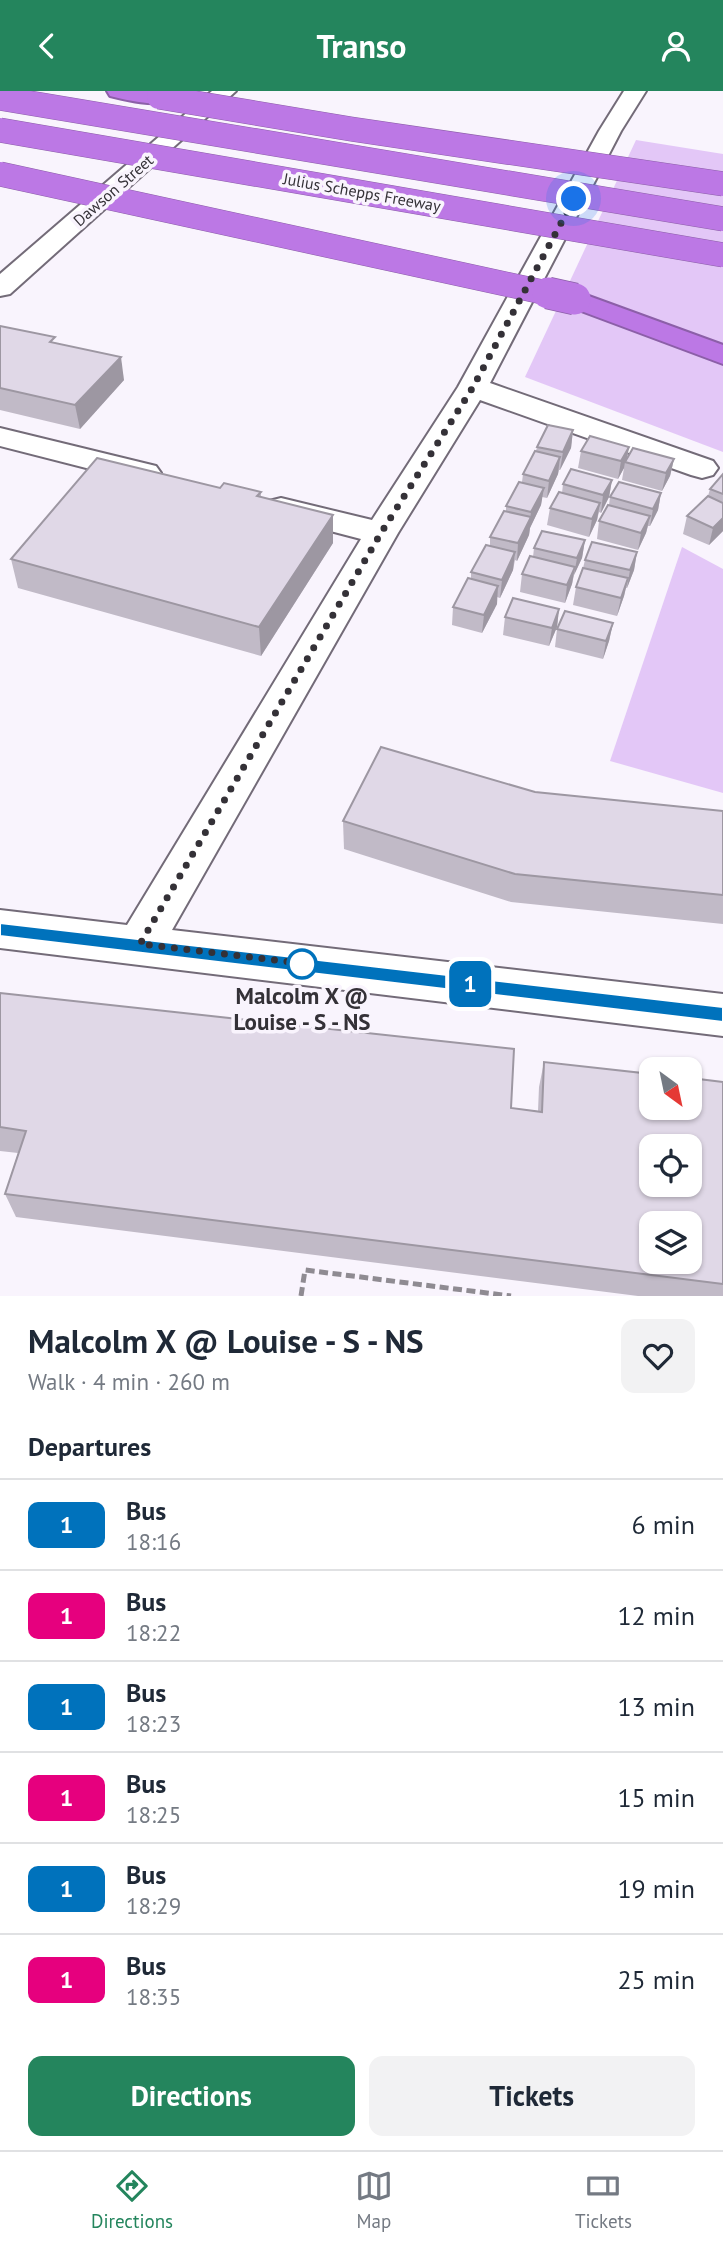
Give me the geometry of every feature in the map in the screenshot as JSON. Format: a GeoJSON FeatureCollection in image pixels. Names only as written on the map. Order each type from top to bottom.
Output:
{"type":"FeatureCollection","features":[{"type":"Feature","properties":{"kind":"highway"},"geometry":{"type":"LineString","coordinates":[[118,91],[351,129],[723,184]]}},
{"type":"Feature","properties":{"kind":"highway"},"geometry":{"type":"LineString","coordinates":[[159,97],[359,120],[559,148],[709,160]]}},
{"type":"Feature","properties":{"kind":"highway","name":"Julius Schepps Freeway"},"geometry":{"type":"LineString","coordinates":[[0,98],[723,219]]}},
{"type":"Feature","properties":{"kind":"highway","name":"Julius Schepps Freeway"},"geometry":{"type":"LineString","coordinates":[[0,129],[723,255]]}},
{"type":"Feature","properties":{"kind":"highway"},"geometry":{"type":"LineString","coordinates":[[0,174],[575,299],[723,328]]}},
{"type":"Feature","properties":{"kind":"highway"},"geometry":{"type":"LineString","coordinates":[[575,299],[723,355]]}},
{"type":"Feature","properties":{"kind":"street","name":"Dawson Street"},"geometry":{"type":"LineString","coordinates":[[0,288],[225,91]]}},
{"type":"Feature","properties":{"kind":"street"},"geometry":{"type":"LineString","coordinates":[[140,944],[381,533],[473,387],[610,131],[635,91]]}},
{"type":"Feature","properties":{"kind":"street"},"geometry":{"type":"LineString","coordinates":[[473,387],[702,468]]}},
{"type":"Feature","properties":{"kind":"street"},"geometry":{"type":"LineString","coordinates":[[0,437],[171,480]]}},
{"type":"Feature","properties":{"kind":"street"},"geometry":{"type":"LineString","coordinates":[[250,500],[381,533]]}},
{"type":"Feature","properties":{"kind":"street"},"geometry":{"type":"LineString","coordinates":[[0,929],[723,1014]]}},
{"type":"Feature","properties":{"kind":"path"},"geometry":{"type":"LineString","coordinates":[[301,1296],[305,1270],[511,1296]]}},
{"type":"Feature","properties":{"kind":"shaded area"},"geometry":{"type":"Polygon","coordinates":[[[636,140],[723,154],[723,452],[525,377],[636,140]]]}},
{"type":"Feature","properties":{"kind":"shaded area"},"geometry":{"type":"Polygon","coordinates":[[[682,547],[723,569],[723,793],[610,761],[682,547]]]}},
{"type":"Feature","properties":{"kind":"building"},"geometry":{"type":"Polygon","coordinates":[[[0,326],[55,337],[50,342],[121,357],[75,405],[0,388],[0,326]]]}},
{"type":"Feature","properties":{"kind":"building"},"geometry":{"type":"Polygon","coordinates":[[[548,425],[573,430],[563,452],[537,447],[548,425]]]}},
{"type":"Feature","properties":{"kind":"building"},"geometry":{"type":"Polygon","coordinates":[[[590,436],[629,447],[621,461],[581,451],[590,436]]]}},
{"type":"Feature","properties":{"kind":"building"},"geometry":{"type":"Polygon","coordinates":[[[633,448],[674,459],[666,473],[625,462],[633,448]]]}},
{"type":"Feature","properties":{"kind":"building"},"geometry":{"type":"Polygon","coordinates":[[[535,451],[560,457],[549,481],[523,474],[535,451]]]}},
{"type":"Feature","properties":{"kind":"building"},"geometry":{"type":"Polygon","coordinates":[[[97,458],[220,488],[224,483],[261,492],[257,496],[333,515],[259,627],[11,559],[97,458]]]}},
{"type":"Feature","properties":{"kind":"building"},"geometry":{"type":"Polygon","coordinates":[[[571,469],[612,480],[603,495],[563,484],[571,469]]]}},
{"type":"Feature","properties":{"kind":"building"},"geometry":{"type":"Polygon","coordinates":[[[723,474],[723,494],[710,489],[723,474]]]}},
{"type":"Feature","properties":{"kind":"building"},"geometry":{"type":"Polygon","coordinates":[[[519,482],[544,488],[531,512],[506,506],[519,482]]]}},
{"type":"Feature","properties":{"kind":"building"},"geometry":{"type":"Polygon","coordinates":[[[619,482],[661,493],[653,509],[610,497],[619,482]]]}},
{"type":"Feature","properties":{"kind":"building"},"geometry":{"type":"Polygon","coordinates":[[[559,492],[600,503],[592,519],[550,508],[559,492]]]}},
{"type":"Feature","properties":{"kind":"building"},"geometry":{"type":"Polygon","coordinates":[[[708,496],[723,503],[723,518],[713,528],[687,516],[708,496]]]}},
{"type":"Feature","properties":{"kind":"building"},"geometry":{"type":"Polygon","coordinates":[[[608,505],[650,516],[641,533],[599,521],[608,505]]]}},
{"type":"Feature","properties":{"kind":"building"},"geometry":{"type":"Polygon","coordinates":[[[504,511],[531,517],[518,543],[490,537],[504,511]]]}},
{"type":"Feature","properties":{"kind":"building"},"geometry":{"type":"Polygon","coordinates":[[[542,531],[585,540],[577,558],[534,548],[542,531]]]}},
{"type":"Feature","properties":{"kind":"building"},"geometry":{"type":"Polygon","coordinates":[[[592,542],[637,552],[630,570],[585,560],[592,542]]]}},
{"type":"Feature","properties":{"kind":"building"},"geometry":{"type":"Polygon","coordinates":[[[486,545],[515,552],[502,580],[471,572],[486,545]]]}},
{"type":"Feature","properties":{"kind":"building"},"geometry":{"type":"Polygon","coordinates":[[[530,556],[575,567],[567,585],[522,574],[530,556]]]}},
{"type":"Feature","properties":{"kind":"building"},"geometry":{"type":"Polygon","coordinates":[[[583,568],[628,578],[621,598],[576,587],[583,568]]]}},
{"type":"Feature","properties":{"kind":"building"},"geometry":{"type":"Polygon","coordinates":[[[468,578],[498,586],[484,615],[453,607],[468,578]]]}},
{"type":"Feature","properties":{"kind":"building"},"geometry":{"type":"Polygon","coordinates":[[[513,598],[559,609],[552,628],[505,617],[513,598]]]}},
{"type":"Feature","properties":{"kind":"building"},"geometry":{"type":"Polygon","coordinates":[[[565,611],[613,623],[606,641],[557,629],[565,611]]]}},
{"type":"Feature","properties":{"kind":"building"},"geometry":{"type":"Polygon","coordinates":[[[381,747],[535,792],[723,811],[723,895],[515,874],[343,821],[381,747]]]}},
{"type":"Feature","properties":{"kind":"building"},"geometry":{"type":"Polygon","coordinates":[[[0,993],[514,1049],[511,1108],[542,1112],[544,1062],[639,1073],[639,1120],[702,1120],[702,1079],[723,1082],[723,1284],[643,1274],[702,1274],[702,1211],[639,1211],[639,1273],[5,1194],[26,1131],[0,1127],[0,993]]]}},
{"type":"Feature","properties":{"kind":"bus line","name":"1"},"geometry":{"type":"LineString","coordinates":[[0,929],[723,1015]]}},
{"type":"Feature","properties":{"kind":"place","name":"Malcolm X @ Louise - S - NS"},"geometry":{"type":"Point","coordinates":[302,964]}},
{"type":"Feature","properties":{"kind":"route"},"geometry":{"type":"LineString","coordinates":[[302,964],[307,964],[140,944],[381,533],[473,387],[574,199]]}}]}
